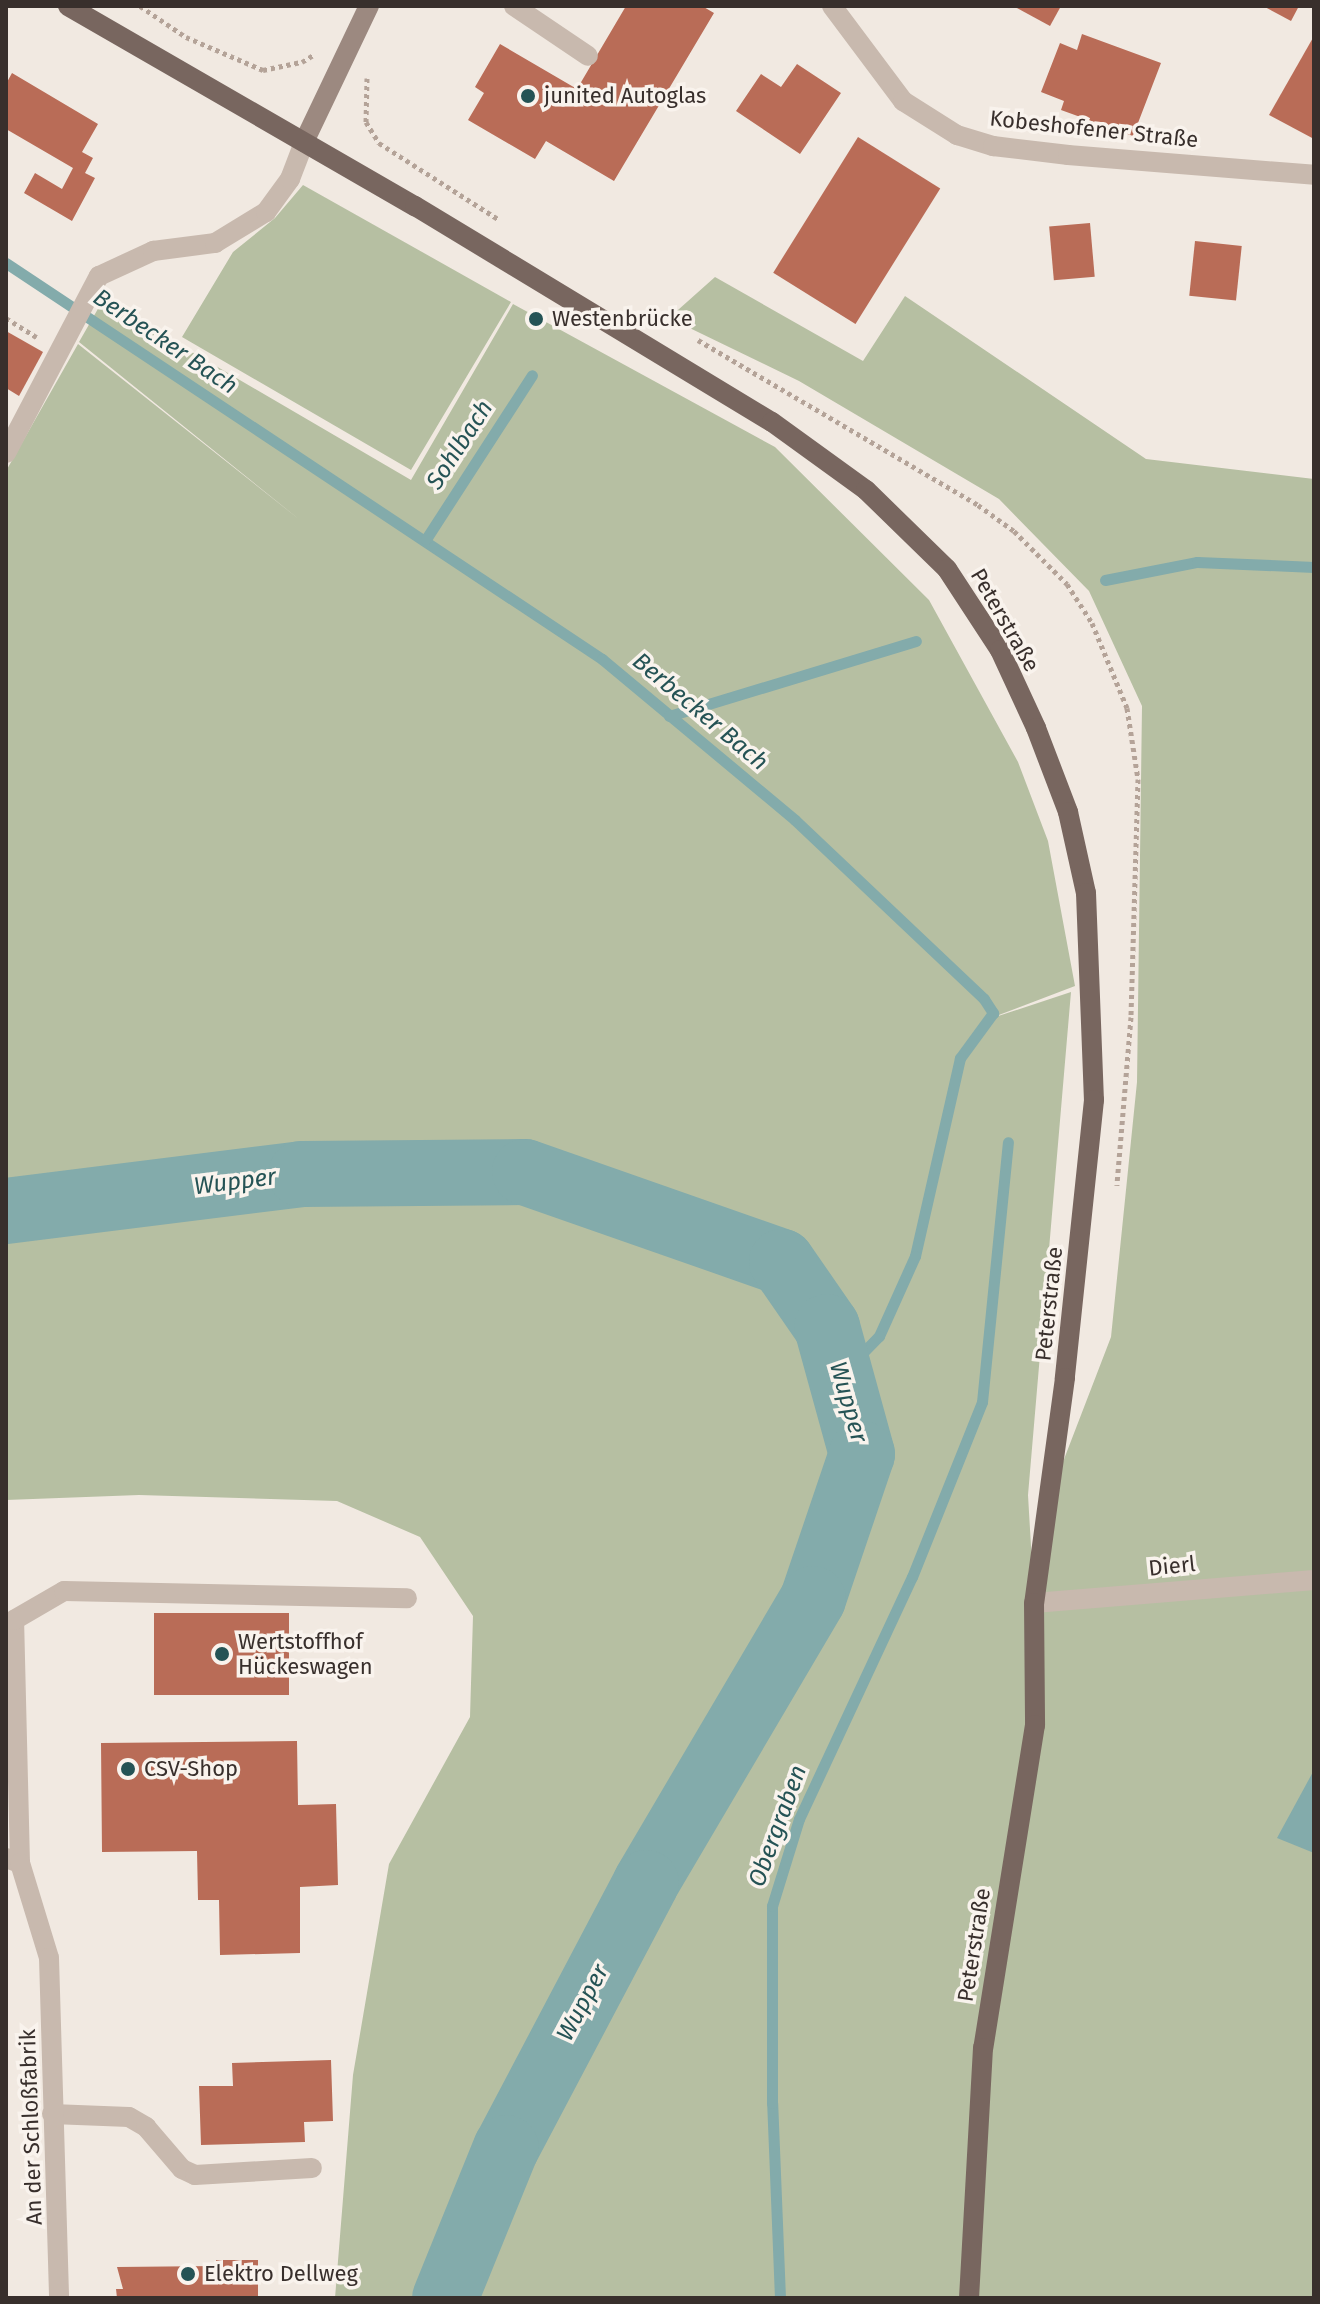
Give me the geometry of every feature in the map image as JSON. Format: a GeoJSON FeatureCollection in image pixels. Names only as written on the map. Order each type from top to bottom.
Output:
{"type":"FeatureCollection","features":[{"type":"Feature","properties":{"kind":"main road"},"geometry":{"type":"LineString","coordinates":[[68,6],[304,142],[344,64],[369,6]]}},
{"type":"Feature","properties":{"kind":"main road","name":"Peterstraße"},"geometry":{"type":"LineString","coordinates":[[304,142],[772,422],[866,490],[947,569],[1000,650],[1071,825],[1088,922],[1094,1100],[1065,1378],[1034,1603],[1035,1725],[983,2048],[969,2298]]}},
{"type":"Feature","properties":{"kind":"street"},"geometry":{"type":"LineString","coordinates":[[514,6],[588,56]]}},
{"type":"Feature","properties":{"kind":"street","name":"Kobeshofener Straße"},"geometry":{"type":"LineString","coordinates":[[832,6],[903,101],[957,135],[993,146],[1068,155],[1314,175]]}},
{"type":"Feature","properties":{"kind":"street"},"geometry":{"type":"LineString","coordinates":[[6,453],[99,276],[153,251],[215,243],[266,212],[290,179],[304,142]]}},
{"type":"Feature","properties":{"kind":"street","name":"Dierl"},"geometry":{"type":"LineString","coordinates":[[1034,1603],[1314,1580]]}},
{"type":"Feature","properties":{"kind":"street","name":"An der Schloßfabrik"},"geometry":{"type":"LineString","coordinates":[[59,2298],[49,1958],[13,1860],[14,1620],[64,1591],[407,1598]]}},
{"type":"Feature","properties":{"kind":"street"},"geometry":{"type":"LineString","coordinates":[[52,2114],[129,2117],[146,2127],[182,2169],[195,2175],[312,2168]]}},
{"type":"Feature","properties":{"kind":"path"},"geometry":{"type":"LineString","coordinates":[[140,6],[186,37],[263,70],[302,62],[322,49],[367,77],[366,122],[379,143],[505,224]]}},
{"type":"Feature","properties":{"kind":"path"},"geometry":{"type":"LineString","coordinates":[[687,335],[837,419],[1014,531],[1067,584],[1115,670]]}},
{"type":"Feature","properties":{"kind":"green space"},"geometry":{"type":"Polygon","coordinates":[[[303,185],[511,302],[411,470],[182,337],[233,252],[275,218],[303,185]]]}},
{"type":"Feature","properties":{"kind":"green space"},"geometry":{"type":"Polygon","coordinates":[[[715,277],[863,361],[905,296],[1146,459],[1314,479],[1314,2298],[335,2298],[353,2075],[389,1864],[470,1717],[473,1616],[420,1537],[337,1501],[139,1495],[6,1500],[6,471],[78,344],[300,520],[79,342],[103,300],[411,480],[513,304],[775,447],[929,600],[1018,762],[1048,841],[1075,986],[983,1021],[1071,992],[1028,1495],[1034,1597],[1051,1493],[1111,1337],[1137,1082],[1142,706],[1089,591],[999,499],[799,381],[669,318],[715,277]]]}},
{"type":"Feature","properties":{"kind":"water"},"geometry":{"type":"Polygon","coordinates":[[[1314,1770],[1314,1853],[1277,1838],[1314,1770]]]}},
{"type":"Feature","properties":{"kind":"building"},"geometry":{"type":"Polygon","coordinates":[[[626,6],[702,6],[714,13],[614,181],[546,141],[535,159],[468,120],[484,93],[475,87],[500,44],[577,89],[626,6]]]}},
{"type":"Feature","properties":{"kind":"building"},"geometry":{"type":"Polygon","coordinates":[[[1013,6],[1061,6],[1050,26],[1013,6]]]}},
{"type":"Feature","properties":{"kind":"building"},"geometry":{"type":"Polygon","coordinates":[[[1263,6],[1299,6],[1291,21],[1263,6]]]}},
{"type":"Feature","properties":{"kind":"building"},"geometry":{"type":"Polygon","coordinates":[[[1082,34],[1161,63],[1133,136],[1061,110],[1064,101],[1041,92],[1060,43],[1077,50],[1082,34]]]}},
{"type":"Feature","properties":{"kind":"building"},"geometry":{"type":"Polygon","coordinates":[[[1314,36],[1314,139],[1269,115],[1314,36]]]}},
{"type":"Feature","properties":{"kind":"building"},"geometry":{"type":"Polygon","coordinates":[[[797,64],[841,93],[800,154],[736,111],[761,74],[781,87],[797,64]]]}},
{"type":"Feature","properties":{"kind":"building"},"geometry":{"type":"Polygon","coordinates":[[[12,73],[98,124],[82,152],[93,158],[85,173],[95,178],[72,221],[24,193],[35,173],[62,189],[73,168],[6,129],[6,84],[12,73]]]}},
{"type":"Feature","properties":{"kind":"building"},"geometry":{"type":"Polygon","coordinates":[[[858,137],[940,188],[855,324],[773,273],[858,137]]]}},
{"type":"Feature","properties":{"kind":"building"},"geometry":{"type":"Polygon","coordinates":[[[1090,223],[1095,277],[1054,280],[1049,227],[1090,223]]]}},
{"type":"Feature","properties":{"kind":"building"},"geometry":{"type":"Polygon","coordinates":[[[1195,241],[1242,246],[1236,301],[1189,296],[1195,241]]]}},
{"type":"Feature","properties":{"kind":"building"},"geometry":{"type":"Polygon","coordinates":[[[6,331],[43,352],[19,396],[6,388],[6,331]]]}},
{"type":"Feature","properties":{"kind":"building","name":"Wertstoffhof Hückeswagen"},"geometry":{"type":"Polygon","coordinates":[[[154,1613],[289,1613],[289,1695],[154,1695],[154,1613]]]}},
{"type":"Feature","properties":{"kind":"building"},"geometry":{"type":"Polygon","coordinates":[[[297,1741],[298,1805],[336,1804],[338,1885],[300,1887],[300,1953],[220,1955],[219,1900],[198,1900],[197,1851],[102,1852],[101,1743],[297,1741]]]}},
{"type":"Feature","properties":{"kind":"building"},"geometry":{"type":"Polygon","coordinates":[[[331,2060],[333,2121],[304,2122],[305,2142],[201,2145],[199,2086],[233,2086],[232,2063],[331,2060]]]}},
{"type":"Feature","properties":{"kind":"building","name":"Elektro Dellweg"},"geometry":{"type":"Polygon","coordinates":[[[216,2260],[258,2260],[258,2298],[117,2298],[116,2289],[123,2289],[117,2267],[216,2266],[216,2260]]]}},
{"type":"Feature","properties":{"kind":"waterway","name":"Berbecker Bach"},"geometry":{"type":"LineString","coordinates":[[6,263],[602,659],[795,820],[984,999],[993,1013],[960,1058],[915,1256],[879,1336],[838,1378]]}},
{"type":"Feature","properties":{"kind":"waterway","name":"Sohlbach"},"geometry":{"type":"LineString","coordinates":[[426,539],[532,375]]}},
{"type":"Feature","properties":{"kind":"waterway"},"geometry":{"type":"LineString","coordinates":[[1105,580],[1197,562],[1314,567]]}},
{"type":"Feature","properties":{"kind":"waterway"},"geometry":{"type":"LineString","coordinates":[[669,716],[916,641]]}},
{"type":"Feature","properties":{"kind":"waterway","name":"Obergraben"},"geometry":{"type":"LineString","coordinates":[[780,2298],[772,2103],[772,1906],[799,1819],[912,1577],[982,1402],[1008,1142]]}},
{"type":"Feature","properties":{"kind":"waterway","name":"Wupper"},"geometry":{"type":"LineString","coordinates":[[6,1211],[301,1174],[525,1172],[782,1262],[827,1327],[862,1454],[813,1599],[646,1883],[506,2148],[445,2298]]}},
{"type":"Feature","properties":{"kind":"place","name":"junited Autoglas"},"geometry":{"type":"Point","coordinates":[528,96]}},
{"type":"Feature","properties":{"kind":"place","name":"Westenbrücke"},"geometry":{"type":"Point","coordinates":[536,319]}},
{"type":"Feature","properties":{"kind":"place","name":"Wertstoffhof Hückeswagen"},"geometry":{"type":"Point","coordinates":[222,1654]}},
{"type":"Feature","properties":{"kind":"place","name":"CSV-Shop"},"geometry":{"type":"Point","coordinates":[128,1769]}},
{"type":"Feature","properties":{"kind":"place","name":"Elektro Dellweg"},"geometry":{"type":"Point","coordinates":[188,2274]}}]}
